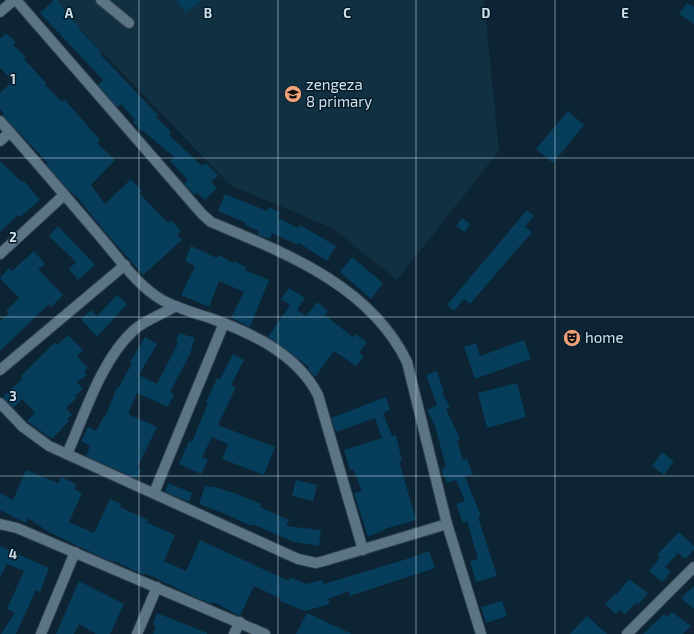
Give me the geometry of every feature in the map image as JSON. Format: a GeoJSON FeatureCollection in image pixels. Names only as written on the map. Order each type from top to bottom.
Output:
{"type":"FeatureCollection","features":[{"type":"Feature","properties":{"kind":"street"},"geometry":{"type":"LineString","coordinates":[[0,12],[15,0],[202,214],[211,222],[291,256],[319,272],[364,306],[384,324],[398,344],[407,362],[447,524],[481,634]]}},
{"type":"Feature","properties":{"kind":"street"},"geometry":{"type":"LineString","coordinates":[[101,0],[129,23]]}},
{"type":"Feature","properties":{"kind":"street"},"geometry":{"type":"LineString","coordinates":[[0,121],[149,291],[176,306],[224,324],[271,346],[290,360],[311,382],[318,395],[363,550]]}},
{"type":"Feature","properties":{"kind":"street"},"geometry":{"type":"LineString","coordinates":[[0,141],[10,132]]}},
{"type":"Feature","properties":{"kind":"street"},"geometry":{"type":"LineString","coordinates":[[0,254],[64,195]]}},
{"type":"Feature","properties":{"kind":"street"},"geometry":{"type":"LineString","coordinates":[[0,370],[125,265]]}},
{"type":"Feature","properties":{"kind":"street"},"geometry":{"type":"LineString","coordinates":[[68,454],[98,383],[117,348],[135,329],[176,306]]}},
{"type":"Feature","properties":{"kind":"street"},"geometry":{"type":"LineString","coordinates":[[154,493],[224,324]]}},
{"type":"Feature","properties":{"kind":"street"},"geometry":{"type":"LineString","coordinates":[[0,403],[37,438],[68,454],[309,562],[324,561],[447,524]]}},
{"type":"Feature","properties":{"kind":"street"},"geometry":{"type":"LineString","coordinates":[[0,524],[16,528],[75,552],[265,634]]}},
{"type":"Feature","properties":{"kind":"street"},"geometry":{"type":"LineString","coordinates":[[41,634],[75,552]]}},
{"type":"Feature","properties":{"kind":"street"},"geometry":{"type":"LineString","coordinates":[[627,634],[694,567]]}},
{"type":"Feature","properties":{"kind":"street"},"geometry":{"type":"LineString","coordinates":[[137,634],[157,587]]}},
{"type":"Feature","properties":{"kind":"street"},"geometry":{"type":"LineString","coordinates":[[234,634],[240,622]]}},
{"type":"Feature","properties":{"kind":"shaded area"},"geometry":{"type":"Polygon","coordinates":[[[52,0],[484,0],[499,151],[397,280],[332,228],[230,185],[52,0]]]}},
{"type":"Feature","properties":{"kind":"building"},"geometry":{"type":"Polygon","coordinates":[[[54,0],[57,0],[63,6],[62,7],[80,28],[79,29],[101,52],[100,54],[158,115],[156,117],[171,132],[169,135],[202,166],[206,163],[218,175],[211,182],[217,188],[205,200],[197,193],[195,195],[184,184],[188,180],[170,161],[174,157],[142,130],[141,131],[133,122],[135,120],[121,104],[117,107],[98,85],[103,80],[40,13],[54,0]]]}},
{"type":"Feature","properties":{"kind":"building"},"geometry":{"type":"Polygon","coordinates":[[[176,0],[202,0],[186,13],[176,0]]]}},
{"type":"Feature","properties":{"kind":"building"},"geometry":{"type":"Polygon","coordinates":[[[687,3],[694,7],[694,24],[679,14],[687,3]]]}},
{"type":"Feature","properties":{"kind":"building"},"geometry":{"type":"Polygon","coordinates":[[[6,33],[16,42],[13,45],[26,57],[24,59],[46,83],[45,85],[62,102],[64,99],[100,140],[97,143],[115,160],[91,185],[105,204],[131,179],[142,191],[139,193],[168,223],[171,220],[181,231],[177,235],[182,240],[143,275],[77,197],[69,191],[46,164],[48,163],[2,115],[4,114],[0,109],[0,93],[13,81],[0,68],[0,39],[6,33]]]}},
{"type":"Feature","properties":{"kind":"building"},"geometry":{"type":"Polygon","coordinates":[[[568,111],[584,125],[553,163],[536,149],[568,111]]]}},
{"type":"Feature","properties":{"kind":"building"},"geometry":{"type":"Polygon","coordinates":[[[0,161],[22,182],[24,181],[40,200],[20,217],[18,215],[0,232],[0,161]]]}},
{"type":"Feature","properties":{"kind":"building"},"geometry":{"type":"Polygon","coordinates":[[[225,194],[267,211],[269,207],[280,212],[278,218],[298,228],[300,225],[336,246],[327,261],[299,243],[298,245],[272,233],[270,239],[258,235],[259,231],[245,225],[246,223],[218,211],[225,194]]]}},
{"type":"Feature","properties":{"kind":"building"},"geometry":{"type":"Polygon","coordinates":[[[527,210],[534,216],[525,227],[532,232],[470,304],[464,299],[454,311],[447,305],[527,210]]]}},
{"type":"Feature","properties":{"kind":"building"},"geometry":{"type":"Polygon","coordinates":[[[462,218],[470,224],[465,232],[456,226],[462,218]]]}},
{"type":"Feature","properties":{"kind":"building"},"geometry":{"type":"Polygon","coordinates":[[[58,226],[95,265],[78,280],[69,269],[76,262],[49,236],[58,226]]]}},
{"type":"Feature","properties":{"kind":"building"},"geometry":{"type":"Polygon","coordinates":[[[191,246],[217,258],[219,255],[233,263],[234,261],[246,267],[245,270],[269,280],[250,327],[231,318],[244,292],[219,281],[209,307],[181,295],[195,266],[185,261],[191,246]]]}},
{"type":"Feature","properties":{"kind":"building"},"geometry":{"type":"Polygon","coordinates":[[[34,251],[45,264],[38,269],[63,295],[51,307],[49,304],[0,351],[0,321],[9,313],[6,311],[19,298],[0,278],[9,268],[12,271],[34,251]]]}},
{"type":"Feature","properties":{"kind":"building"},"geometry":{"type":"Polygon","coordinates":[[[352,257],[383,283],[371,299],[340,272],[352,257]]]}},
{"type":"Feature","properties":{"kind":"building"},"geometry":{"type":"Polygon","coordinates":[[[289,288],[305,298],[297,310],[306,316],[317,302],[328,311],[325,315],[335,323],[353,337],[355,334],[367,342],[359,353],[364,356],[356,366],[334,351],[315,377],[308,369],[309,367],[268,337],[290,305],[281,299],[289,288]]]}},
{"type":"Feature","properties":{"kind":"building"},"geometry":{"type":"Polygon","coordinates":[[[117,295],[127,304],[97,337],[81,319],[91,310],[97,316],[117,295]]]}},
{"type":"Feature","properties":{"kind":"building"},"geometry":{"type":"Polygon","coordinates":[[[179,333],[195,338],[190,354],[170,392],[174,394],[168,407],[137,393],[128,414],[157,427],[137,468],[141,470],[137,479],[86,456],[90,446],[81,441],[88,427],[96,431],[104,416],[105,417],[117,387],[119,387],[132,363],[130,362],[145,337],[157,344],[139,375],[157,384],[178,343],[176,342],[179,333]]]}},
{"type":"Feature","properties":{"kind":"building"},"geometry":{"type":"Polygon","coordinates":[[[68,335],[83,350],[77,356],[88,368],[84,371],[87,375],[77,382],[83,389],[75,396],[77,398],[66,408],[72,415],[67,419],[69,421],[52,439],[27,421],[35,413],[22,399],[13,408],[3,397],[23,378],[21,376],[55,342],[57,345],[68,335]]]}},
{"type":"Feature","properties":{"kind":"building"},"geometry":{"type":"Polygon","coordinates":[[[524,340],[531,359],[475,379],[464,347],[476,343],[480,356],[524,340]]]}},
{"type":"Feature","properties":{"kind":"building"},"geometry":{"type":"Polygon","coordinates":[[[233,354],[244,360],[231,385],[236,387],[218,425],[275,447],[264,475],[222,459],[228,444],[212,437],[202,457],[208,460],[201,474],[179,464],[189,441],[192,442],[208,403],[206,402],[217,378],[220,379],[233,354]]]}},
{"type":"Feature","properties":{"kind":"building"},"geometry":{"type":"Polygon","coordinates":[[[437,371],[444,393],[442,393],[450,407],[446,409],[460,439],[457,440],[463,460],[467,459],[473,474],[465,477],[481,516],[478,517],[497,576],[476,582],[470,561],[478,559],[467,521],[463,523],[456,504],[465,501],[456,480],[447,483],[441,470],[446,467],[435,426],[427,410],[437,405],[426,375],[437,371]]]}},
{"type":"Feature","properties":{"kind":"building"},"geometry":{"type":"Polygon","coordinates":[[[517,383],[526,417],[487,428],[478,393],[517,383]]]}},
{"type":"Feature","properties":{"kind":"building"},"geometry":{"type":"Polygon","coordinates":[[[386,397],[390,410],[383,413],[392,436],[396,435],[402,461],[399,461],[416,520],[388,528],[368,537],[354,493],[362,491],[353,469],[350,470],[344,450],[382,438],[375,418],[336,432],[331,418],[386,397]]]}},
{"type":"Feature","properties":{"kind":"building"},"geometry":{"type":"Polygon","coordinates":[[[662,452],[674,461],[664,475],[652,466],[662,452]]]}},
{"type":"Feature","properties":{"kind":"building"},"geometry":{"type":"Polygon","coordinates":[[[26,470],[58,483],[61,477],[76,484],[74,489],[82,493],[69,522],[94,533],[110,499],[121,504],[120,507],[148,520],[146,522],[175,535],[164,561],[186,571],[200,540],[289,581],[290,577],[306,584],[322,580],[324,584],[429,551],[435,568],[350,596],[349,591],[328,599],[330,604],[305,611],[280,601],[281,599],[254,586],[240,616],[213,602],[212,604],[199,599],[145,573],[144,575],[114,561],[113,562],[103,558],[49,532],[28,518],[26,523],[0,510],[0,493],[13,500],[26,470]]]}},
{"type":"Feature","properties":{"kind":"building"},"geometry":{"type":"Polygon","coordinates":[[[296,480],[317,485],[313,501],[292,496],[296,480]]]}},
{"type":"Feature","properties":{"kind":"building"},"geometry":{"type":"Polygon","coordinates":[[[168,483],[192,493],[189,502],[165,492],[168,483]]]}},
{"type":"Feature","properties":{"kind":"building"},"geometry":{"type":"Polygon","coordinates":[[[205,486],[215,487],[237,494],[261,504],[260,507],[289,520],[286,526],[321,530],[319,546],[294,542],[199,504],[205,486]]]}},
{"type":"Feature","properties":{"kind":"building"},"geometry":{"type":"Polygon","coordinates":[[[679,532],[694,546],[694,550],[685,559],[678,553],[665,567],[671,572],[662,582],[649,571],[660,558],[657,555],[679,532]]]}},
{"type":"Feature","properties":{"kind":"building"},"geometry":{"type":"Polygon","coordinates":[[[0,546],[49,568],[40,592],[36,590],[16,634],[1,634],[15,613],[7,609],[24,571],[7,564],[0,577],[0,546]]]}},
{"type":"Feature","properties":{"kind":"building"},"geometry":{"type":"Polygon","coordinates":[[[629,579],[648,593],[638,605],[636,603],[625,614],[620,610],[616,614],[605,604],[615,594],[616,595],[629,579]]]}},
{"type":"Feature","properties":{"kind":"building"},"geometry":{"type":"Polygon","coordinates":[[[79,581],[124,604],[110,634],[96,634],[79,624],[74,634],[56,634],[79,581]]]}},
{"type":"Feature","properties":{"kind":"building"},"geometry":{"type":"Polygon","coordinates":[[[694,586],[694,609],[681,598],[694,586]]]}},
{"type":"Feature","properties":{"kind":"building"},"geometry":{"type":"Polygon","coordinates":[[[502,601],[507,616],[486,623],[481,607],[502,601]]]}},
{"type":"Feature","properties":{"kind":"building"},"geometry":{"type":"Polygon","coordinates":[[[672,612],[691,626],[683,634],[643,634],[664,614],[667,617],[672,612]]]}},
{"type":"Feature","properties":{"kind":"building"},"geometry":{"type":"Polygon","coordinates":[[[157,613],[207,634],[153,634],[156,627],[153,624],[157,613]]]}},
{"type":"Feature","properties":{"kind":"building"},"geometry":{"type":"Polygon","coordinates":[[[307,613],[352,634],[296,634],[307,613]]]}},
{"type":"Feature","properties":{"kind":"building"},"geometry":{"type":"Polygon","coordinates":[[[587,616],[607,634],[570,634],[587,616]]]}},
{"type":"Feature","properties":{"kind":"place","name":"zengeza 8 primary"},"geometry":{"type":"Point","coordinates":[293,94]}},
{"type":"Feature","properties":{"kind":"place","name":"home"},"geometry":{"type":"Point","coordinates":[572,338]}}]}
